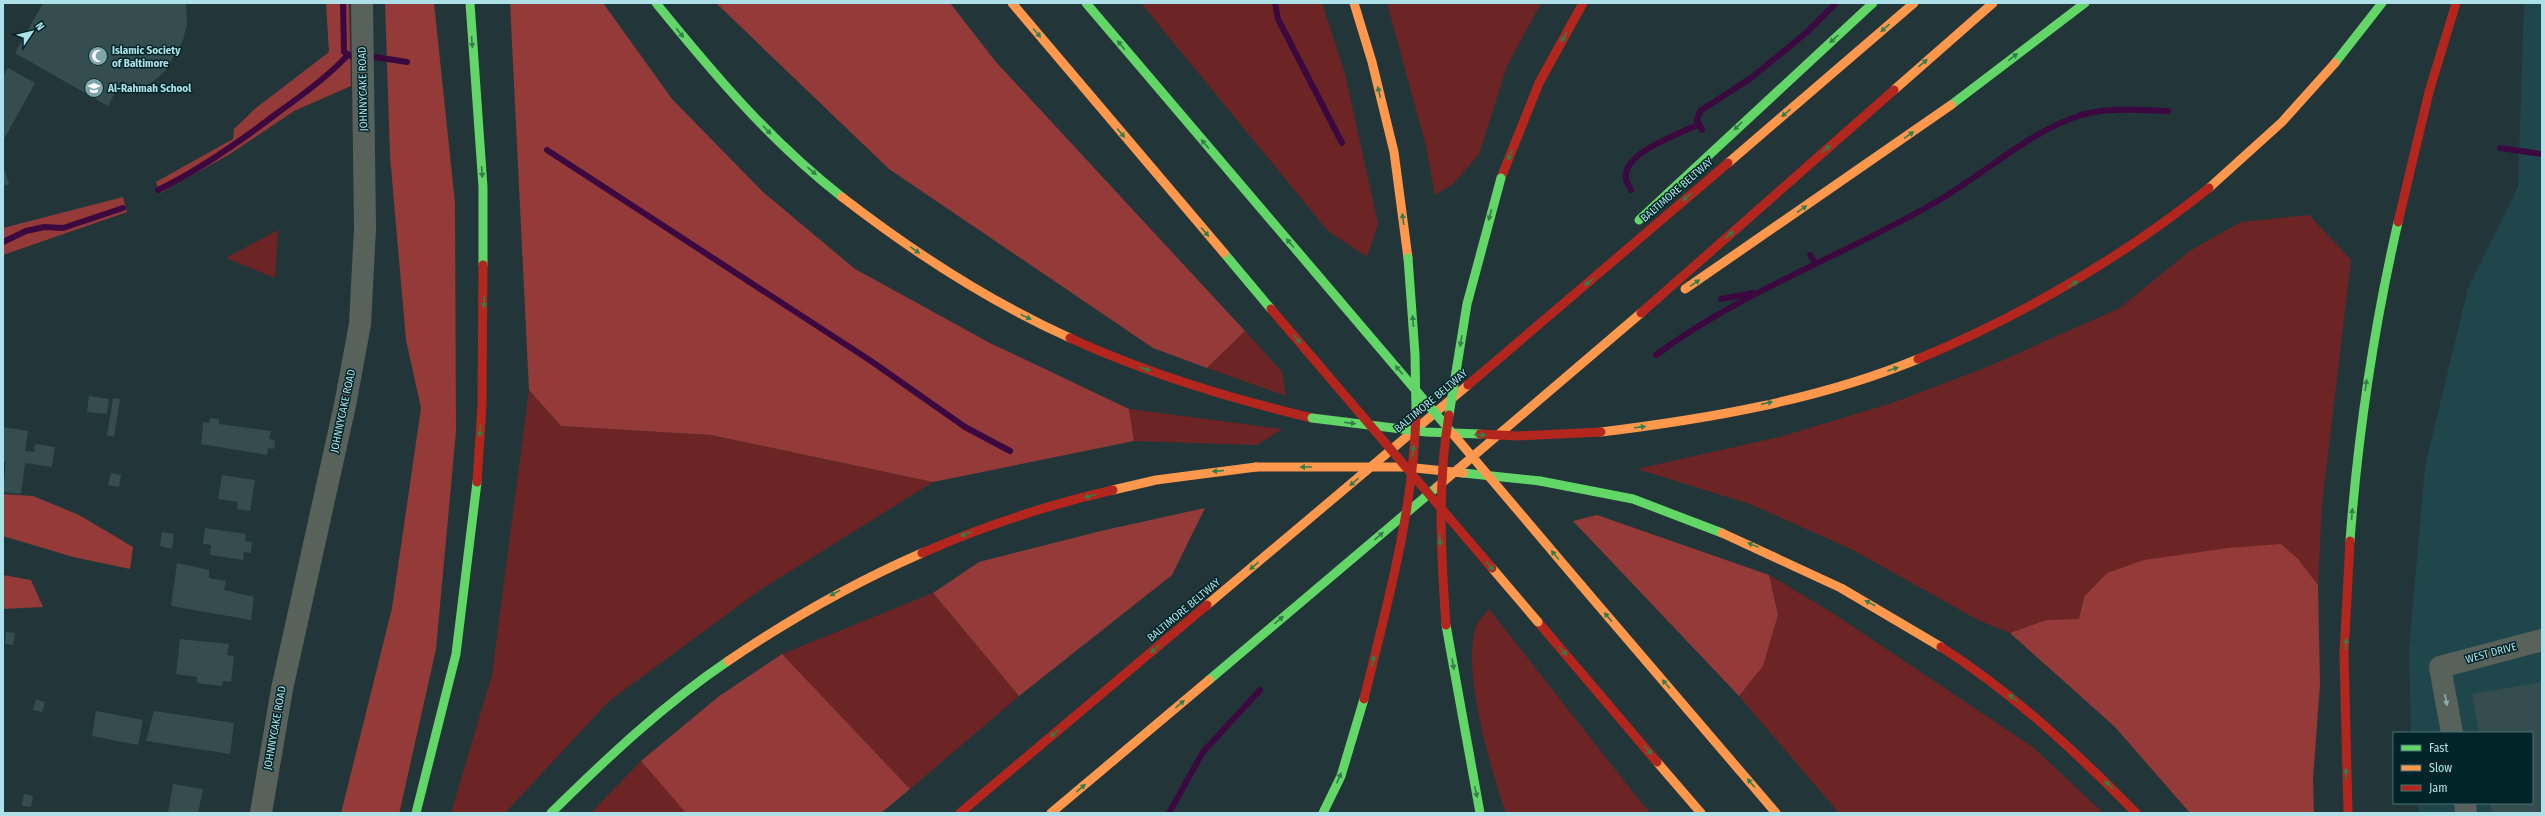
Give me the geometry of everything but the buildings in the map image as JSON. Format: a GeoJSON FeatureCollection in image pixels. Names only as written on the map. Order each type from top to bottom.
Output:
{"type":"FeatureCollection","features":[{"type":"Feature","properties":{"kind":"highway"},"geometry":{"type":"LineString","coordinates":[[416,813],[456,654],[478,473],[482,398],[483,187],[470,3]]}},
{"type":"Feature","properties":{"kind":"highway"},"geometry":{"type":"LineString","coordinates":[[656,3],[723,86],[782,146],[880,225],[945,270],[1008,308],[1073,340],[1134,365],[1225,396],[1312,418],[1426,432],[1518,436],[1601,432],[1698,419],[1809,393],[1892,370],[1996,326],[2035,306],[2096,270],[2164,225],[2224,178],[2275,131],[2328,75],[2382,3]]}},
{"type":"Feature","properties":{"kind":"highway"},"geometry":{"type":"LineString","coordinates":[[1012,3],[1701,813]]}},
{"type":"Feature","properties":{"kind":"highway"},"geometry":{"type":"LineString","coordinates":[[1086,3],[1776,813]]}},
{"type":"Feature","properties":{"kind":"highway"},"geometry":{"type":"LineString","coordinates":[[1323,813],[1341,776],[1364,699],[1395,569],[1414,448],[1415,357],[1408,258],[1394,152],[1372,62],[1354,3]]}},
{"type":"Feature","properties":{"kind":"highway"},"geometry":{"type":"LineString","coordinates":[[1480,813],[1471,770],[1446,625],[1440,536],[1444,443],[1467,304],[1501,178],[1539,83],[1583,3]]}},
{"type":"Feature","properties":{"kind":"highway"},"geometry":{"type":"LineString","coordinates":[[1634,225],[1761,104],[1873,3]]}},
{"type":"Feature","properties":{"kind":"highway","name":"BALTIMORE BELTWAY"},"geometry":{"type":"LineString","coordinates":[[960,813],[1437,412],[1914,3]]}},
{"type":"Feature","properties":{"kind":"highway"},"geometry":{"type":"LineString","coordinates":[[1051,813],[1605,345],[1993,3]]}},
{"type":"Feature","properties":{"kind":"highway"},"geometry":{"type":"LineString","coordinates":[[1605,345],[1930,121],[2085,3]]}},
{"type":"Feature","properties":{"kind":"highway"},"geometry":{"type":"LineString","coordinates":[[2348,813],[2344,699],[2347,588],[2354,495],[2366,383],[2388,260],[2416,144],[2456,3]]}},
{"type":"Feature","properties":{"kind":"highway"},"geometry":{"type":"LineString","coordinates":[[1437,412],[1582,275]]}},
{"type":"Feature","properties":{"kind":"highway"},"geometry":{"type":"LineString","coordinates":[[550,813],[580,782],[638,730],[715,669],[790,618],[872,573],[950,539],[1028,511],[1198,472],[1256,467],[1406,467],[1540,481],[1632,499],[1779,556],[1895,616],[1951,651],[2014,699],[2068,745],[2136,813]]}},
{"type":"Feature","properties":{"kind":"street","name":"JOHNNYCAKE ROAD"},"geometry":{"type":"LineString","coordinates":[[261,813],[282,689],[345,405],[360,324],[365,228],[362,3]]}},
{"type":"Feature","properties":{"kind":"street","name":"WEST DRIVE"},"geometry":{"type":"LineString","coordinates":[[2452,732],[2440,667],[2542,640]]}},
{"type":"Feature","properties":{"kind":"shaded area"},"geometry":{"type":"Polygon","coordinates":[[[326,3],[349,3],[351,86],[294,111],[230,154],[160,193],[156,182],[233,139],[234,129],[256,108],[329,52],[326,3]]]}},
{"type":"Feature","properties":{"kind":"shaded area"},"geometry":{"type":"Polygon","coordinates":[[[385,3],[434,3],[455,203],[456,431],[436,649],[400,810],[399,813],[341,813],[392,608],[421,408],[406,340],[390,156],[385,3]]]}},
{"type":"Feature","properties":{"kind":"shaded area"},"geometry":{"type":"Polygon","coordinates":[[[510,3],[603,3],[672,99],[763,192],[855,269],[990,343],[1129,409],[1134,441],[933,482],[711,435],[561,426],[529,390],[510,3]]]}},
{"type":"Feature","properties":{"kind":"shaded area"},"geometry":{"type":"Polygon","coordinates":[[[716,3],[950,3],[996,62],[1245,331],[1207,368],[1153,348],[889,169],[716,3]]]}},
{"type":"Feature","properties":{"kind":"shaded area"},"geometry":{"type":"Polygon","coordinates":[[[1141,3],[1322,3],[1345,74],[1378,224],[1367,257],[1328,231],[1141,3]]]}},
{"type":"Feature","properties":{"kind":"shaded area"},"geometry":{"type":"Polygon","coordinates":[[[1387,3],[1541,3],[1507,66],[1479,154],[1453,184],[1435,195],[1426,146],[1387,3]]]}},
{"type":"Feature","properties":{"kind":"shaded area"},"geometry":{"type":"Polygon","coordinates":[[[2524,3],[2542,3],[2542,813],[2419,813],[2417,804],[2533,804],[2533,732],[2411,732],[2409,649],[2425,466],[2468,288],[2518,187],[2524,3]]]}},
{"type":"Feature","properties":{"kind":"shaded area"},"geometry":{"type":"Polygon","coordinates":[[[123,197],[127,212],[3,255],[3,228],[123,197]]]}},
{"type":"Feature","properties":{"kind":"shaded area"},"geometry":{"type":"Polygon","coordinates":[[[2309,215],[2351,260],[2322,504],[2318,585],[2298,559],[2084,597],[2079,619],[2046,620],[2010,633],[1978,620],[1851,549],[1750,504],[1637,469],[1783,436],[1892,403],[1987,367],[2120,308],[2191,250],[2241,222],[2309,215]]]}},
{"type":"Feature","properties":{"kind":"shaded area"},"geometry":{"type":"Polygon","coordinates":[[[278,230],[275,278],[226,258],[278,230]]]}},
{"type":"Feature","properties":{"kind":"shaded area"},"geometry":{"type":"Polygon","coordinates":[[[1245,331],[1282,372],[1286,396],[1207,368],[1245,331]]]}},
{"type":"Feature","properties":{"kind":"shaded area"},"geometry":{"type":"Polygon","coordinates":[[[529,390],[561,426],[711,435],[933,482],[760,590],[609,701],[505,813],[451,813],[492,675],[529,390]]]}},
{"type":"Feature","properties":{"kind":"shaded area"},"geometry":{"type":"Polygon","coordinates":[[[1129,409],[1282,429],[1257,445],[1134,441],[1129,409]]]}},
{"type":"Feature","properties":{"kind":"shaded area"},"geometry":{"type":"Polygon","coordinates":[[[3,494],[33,496],[79,515],[133,547],[130,569],[73,557],[3,536],[3,494]]]}},
{"type":"Feature","properties":{"kind":"shaded area"},"geometry":{"type":"Polygon","coordinates":[[[1205,508],[1172,575],[1019,696],[933,593],[979,562],[1105,530],[1205,508]]]}},
{"type":"Feature","properties":{"kind":"shaded area"},"geometry":{"type":"Polygon","coordinates":[[[1597,515],[1769,575],[1778,615],[1763,666],[1739,696],[1573,521],[1597,515]]]}},
{"type":"Feature","properties":{"kind":"shaded area"},"geometry":{"type":"Polygon","coordinates":[[[2281,544],[2298,559],[2318,585],[2320,684],[2313,779],[2314,813],[2190,813],[2115,727],[2010,633],[2046,620],[2079,619],[2084,597],[2107,573],[2144,560],[2228,548],[2281,544]]]}},
{"type":"Feature","properties":{"kind":"shaded area"},"geometry":{"type":"Polygon","coordinates":[[[3,575],[31,580],[43,607],[3,609],[3,575]]]}},
{"type":"Feature","properties":{"kind":"shaded area"},"geometry":{"type":"Polygon","coordinates":[[[1769,575],[1831,612],[2034,748],[2103,813],[1839,813],[1739,696],[1763,666],[1778,615],[1769,575]]]}},
{"type":"Feature","properties":{"kind":"shaded area"},"geometry":{"type":"Polygon","coordinates":[[[933,593],[1019,696],[910,789],[782,654],[933,593]]]}},
{"type":"Feature","properties":{"kind":"shaded area"},"geometry":{"type":"Polygon","coordinates":[[[1489,609],[1643,805],[1651,813],[1506,813],[1486,745],[1475,691],[1472,665],[1473,642],[1477,624],[1489,609]]]}},
{"type":"Feature","properties":{"kind":"shaded area"},"geometry":{"type":"Polygon","coordinates":[[[782,654],[910,789],[881,813],[686,813],[641,761],[718,697],[782,654]]]}},
{"type":"Feature","properties":{"kind":"shaded area"},"geometry":{"type":"Polygon","coordinates":[[[641,761],[686,813],[591,813],[641,761]]]}},
{"type":"Feature","properties":{"kind":"waterway"},"geometry":{"type":"LineString","coordinates":[[343,3],[344,52],[351,56]]}},
{"type":"Feature","properties":{"kind":"waterway"},"geometry":{"type":"LineString","coordinates":[[1275,3],[1278,19],[1342,143]]}},
{"type":"Feature","properties":{"kind":"waterway"},"geometry":{"type":"LineString","coordinates":[[1702,130],[1697,120],[1700,111],[1751,78],[1807,32],[1836,3]]}},
{"type":"Feature","properties":{"kind":"waterway"},"geometry":{"type":"LineString","coordinates":[[158,190],[219,155],[248,135],[331,72],[347,56]]}},
{"type":"Feature","properties":{"kind":"waterway"},"geometry":{"type":"LineString","coordinates":[[375,57],[407,62]]}},
{"type":"Feature","properties":{"kind":"waterway"},"geometry":{"type":"LineString","coordinates":[[1656,355],[1689,332],[1723,312],[1934,203],[2042,132],[2061,123],[2092,112],[2124,110],[2168,111]]}},
{"type":"Feature","properties":{"kind":"waterway"},"geometry":{"type":"LineString","coordinates":[[1631,190],[1626,179],[1627,169],[1633,160],[1642,152],[1654,145],[1699,124]]}},
{"type":"Feature","properties":{"kind":"waterway"},"geometry":{"type":"LineString","coordinates":[[2500,148],[2542,154]]}},
{"type":"Feature","properties":{"kind":"waterway"},"geometry":{"type":"LineString","coordinates":[[547,150],[871,361],[965,427],[1010,451]]}},
{"type":"Feature","properties":{"kind":"waterway"},"geometry":{"type":"LineString","coordinates":[[3,242],[26,231],[44,227],[63,228],[123,208]]}},
{"type":"Feature","properties":{"kind":"waterway"},"geometry":{"type":"LineString","coordinates":[[1810,255],[1815,263]]}},
{"type":"Feature","properties":{"kind":"waterway"},"geometry":{"type":"LineString","coordinates":[[1721,299],[1753,293]]}},
{"type":"Feature","properties":{"kind":"waterway"},"geometry":{"type":"LineString","coordinates":[[1169,813],[1203,752],[1260,690]]}},
{"type":"Feature","properties":{"kind":"traffic: fast"},"geometry":{"type":"LineString","coordinates":[[470,3],[483,187],[483,265]]}},
{"type":"Feature","properties":{"kind":"traffic: fast"},"geometry":{"type":"LineString","coordinates":[[656,3],[743,105],[791,153],[842,197]]}},
{"type":"Feature","properties":{"kind":"traffic: fast"},"geometry":{"type":"LineString","coordinates":[[1086,3],[1315,272]]}},
{"type":"Feature","properties":{"kind":"traffic: fast"},"geometry":{"type":"LineString","coordinates":[[1639,220],[1873,3]]}},
{"type":"Feature","properties":{"kind":"traffic: fast"},"geometry":{"type":"LineString","coordinates":[[1951,105],[2085,3]]}},
{"type":"Feature","properties":{"kind":"traffic: fast"},"geometry":{"type":"LineString","coordinates":[[2335,63],[2382,3]]}},
{"type":"Feature","properties":{"kind":"traffic: fast"},"geometry":{"type":"LineString","coordinates":[[1449,415],[1467,304],[1501,178]]}},
{"type":"Feature","properties":{"kind":"traffic: fast"},"geometry":{"type":"LineString","coordinates":[[2350,541],[2362,420],[2368,380],[2389,261],[2398,222]]}},
{"type":"Feature","properties":{"kind":"traffic: fast"},"geometry":{"type":"LineString","coordinates":[[1224,253],[1271,309]]}},
{"type":"Feature","properties":{"kind":"traffic: fast"},"geometry":{"type":"LineString","coordinates":[[1408,258],[1415,354],[1416,412]]}},
{"type":"Feature","properties":{"kind":"traffic: fast"},"geometry":{"type":"LineString","coordinates":[[1315,272],[1453,434]]}},
{"type":"Feature","properties":{"kind":"traffic: fast"},"geometry":{"type":"LineString","coordinates":[[1312,418],[1426,432],[1480,434]]}},
{"type":"Feature","properties":{"kind":"traffic: fast"},"geometry":{"type":"LineString","coordinates":[[1463,473],[1540,481]]}},
{"type":"Feature","properties":{"kind":"traffic: fast"},"geometry":{"type":"LineString","coordinates":[[1540,481],[1633,499],[1722,533]]}},
{"type":"Feature","properties":{"kind":"traffic: fast"},"geometry":{"type":"LineString","coordinates":[[416,813],[456,654],[477,482]]}},
{"type":"Feature","properties":{"kind":"traffic: fast"},"geometry":{"type":"LineString","coordinates":[[1209,680],[1437,487]]}},
{"type":"Feature","properties":{"kind":"traffic: fast"},"geometry":{"type":"LineString","coordinates":[[1446,625],[1480,813]]}},
{"type":"Feature","properties":{"kind":"traffic: fast"},"geometry":{"type":"LineString","coordinates":[[551,813],[593,772],[658,714],[728,661]]}},
{"type":"Feature","properties":{"kind":"traffic: fast"},"geometry":{"type":"LineString","coordinates":[[1323,813],[1341,776],[1364,699]]}},
{"type":"Feature","properties":{"kind":"traffic: slow"},"geometry":{"type":"LineString","coordinates":[[1012,3],[1224,253]]}},
{"type":"Feature","properties":{"kind":"traffic: slow"},"geometry":{"type":"LineString","coordinates":[[1354,3],[1372,62],[1394,152],[1408,258]]}},
{"type":"Feature","properties":{"kind":"traffic: slow"},"geometry":{"type":"LineString","coordinates":[[1728,163],[1914,3]]}},
{"type":"Feature","properties":{"kind":"traffic: slow"},"geometry":{"type":"LineString","coordinates":[[1894,90],[1993,3]]}},
{"type":"Feature","properties":{"kind":"traffic: slow"},"geometry":{"type":"LineString","coordinates":[[2209,188],[2282,122],[2335,63]]}},
{"type":"Feature","properties":{"kind":"traffic: slow"},"geometry":{"type":"LineString","coordinates":[[1685,289],[1951,105]]}},
{"type":"Feature","properties":{"kind":"traffic: slow"},"geometry":{"type":"LineString","coordinates":[[842,197],[896,237],[981,292],[1040,324],[1070,338]]}},
{"type":"Feature","properties":{"kind":"traffic: slow"},"geometry":{"type":"LineString","coordinates":[[1437,487],[1641,313]]}},
{"type":"Feature","properties":{"kind":"traffic: slow"},"geometry":{"type":"LineString","coordinates":[[1601,432],[1722,414],[1802,397],[1842,386],[1918,359]]}},
{"type":"Feature","properties":{"kind":"traffic: slow"},"geometry":{"type":"LineString","coordinates":[[1207,605],[1468,385]]}},
{"type":"Feature","properties":{"kind":"traffic: slow"},"geometry":{"type":"LineString","coordinates":[[1453,434],[1581,585]]}},
{"type":"Feature","properties":{"kind":"traffic: slow"},"geometry":{"type":"LineString","coordinates":[[1113,490],[1156,480],[1256,467]]}},
{"type":"Feature","properties":{"kind":"traffic: slow"},"geometry":{"type":"LineString","coordinates":[[1256,467],[1406,467],[1463,473]]}},
{"type":"Feature","properties":{"kind":"traffic: slow"},"geometry":{"type":"LineString","coordinates":[[1722,533],[1841,588],[1941,647]]}},
{"type":"Feature","properties":{"kind":"traffic: slow"},"geometry":{"type":"LineString","coordinates":[[728,661],[822,602],[922,553]]}},
{"type":"Feature","properties":{"kind":"traffic: slow"},"geometry":{"type":"LineString","coordinates":[[1492,568],[1538,622]]}},
{"type":"Feature","properties":{"kind":"traffic: slow"},"geometry":{"type":"LineString","coordinates":[[1581,585],[1776,813]]}},
{"type":"Feature","properties":{"kind":"traffic: slow"},"geometry":{"type":"LineString","coordinates":[[1051,813],[1209,680]]}},
{"type":"Feature","properties":{"kind":"traffic: slow"},"geometry":{"type":"LineString","coordinates":[[1657,762],[1701,813]]}},
{"type":"Feature","properties":{"kind":"traffic: jam"},"geometry":{"type":"LineString","coordinates":[[1501,178],[1539,83],[1583,3]]}},
{"type":"Feature","properties":{"kind":"traffic: jam"},"geometry":{"type":"LineString","coordinates":[[2398,222],[2429,92],[2456,3]]}},
{"type":"Feature","properties":{"kind":"traffic: jam"},"geometry":{"type":"LineString","coordinates":[[1641,313],[1894,90]]}},
{"type":"Feature","properties":{"kind":"traffic: jam"},"geometry":{"type":"LineString","coordinates":[[1468,385],[1728,163]]}},
{"type":"Feature","properties":{"kind":"traffic: jam"},"geometry":{"type":"LineString","coordinates":[[1918,359],[1995,324],[2070,284],[2141,238],[2209,188]]}},
{"type":"Feature","properties":{"kind":"traffic: jam"},"geometry":{"type":"LineString","coordinates":[[477,482],[482,405],[483,265]]}},
{"type":"Feature","properties":{"kind":"traffic: jam"},"geometry":{"type":"LineString","coordinates":[[1271,309],[1492,568]]}},
{"type":"Feature","properties":{"kind":"traffic: jam"},"geometry":{"type":"LineString","coordinates":[[1070,338],[1129,363],[1189,384],[1312,418]]}},
{"type":"Feature","properties":{"kind":"traffic: jam"},"geometry":{"type":"LineString","coordinates":[[1364,699],[1390,592],[1405,521],[1414,448],[1416,412]]}},
{"type":"Feature","properties":{"kind":"traffic: jam"},"geometry":{"type":"LineString","coordinates":[[1446,625],[1441,494],[1445,441],[1449,415]]}},
{"type":"Feature","properties":{"kind":"traffic: jam"},"geometry":{"type":"LineString","coordinates":[[1480,434],[1518,436],[1601,432]]}},
{"type":"Feature","properties":{"kind":"traffic: jam"},"geometry":{"type":"LineString","coordinates":[[922,553],[1016,517],[1064,502],[1113,490]]}},
{"type":"Feature","properties":{"kind":"traffic: jam"},"geometry":{"type":"LineString","coordinates":[[2348,813],[2344,654],[2350,541]]}},
{"type":"Feature","properties":{"kind":"traffic: jam"},"geometry":{"type":"LineString","coordinates":[[960,813],[1207,605]]}},
{"type":"Feature","properties":{"kind":"traffic: jam"},"geometry":{"type":"LineString","coordinates":[[1538,622],[1657,762]]}},
{"type":"Feature","properties":{"kind":"traffic: jam"},"geometry":{"type":"LineString","coordinates":[[1941,647],[1968,665],[2043,724],[2136,813]]}},
{"type":"Feature","properties":{"kind":"place","name":"Islamic Society of Baltimore"},"geometry":{"type":"Point","coordinates":[98,56]}},
{"type":"Feature","properties":{"kind":"place","name":"Al-Rahmah School"},"geometry":{"type":"Point","coordinates":[94,88]}}]}
